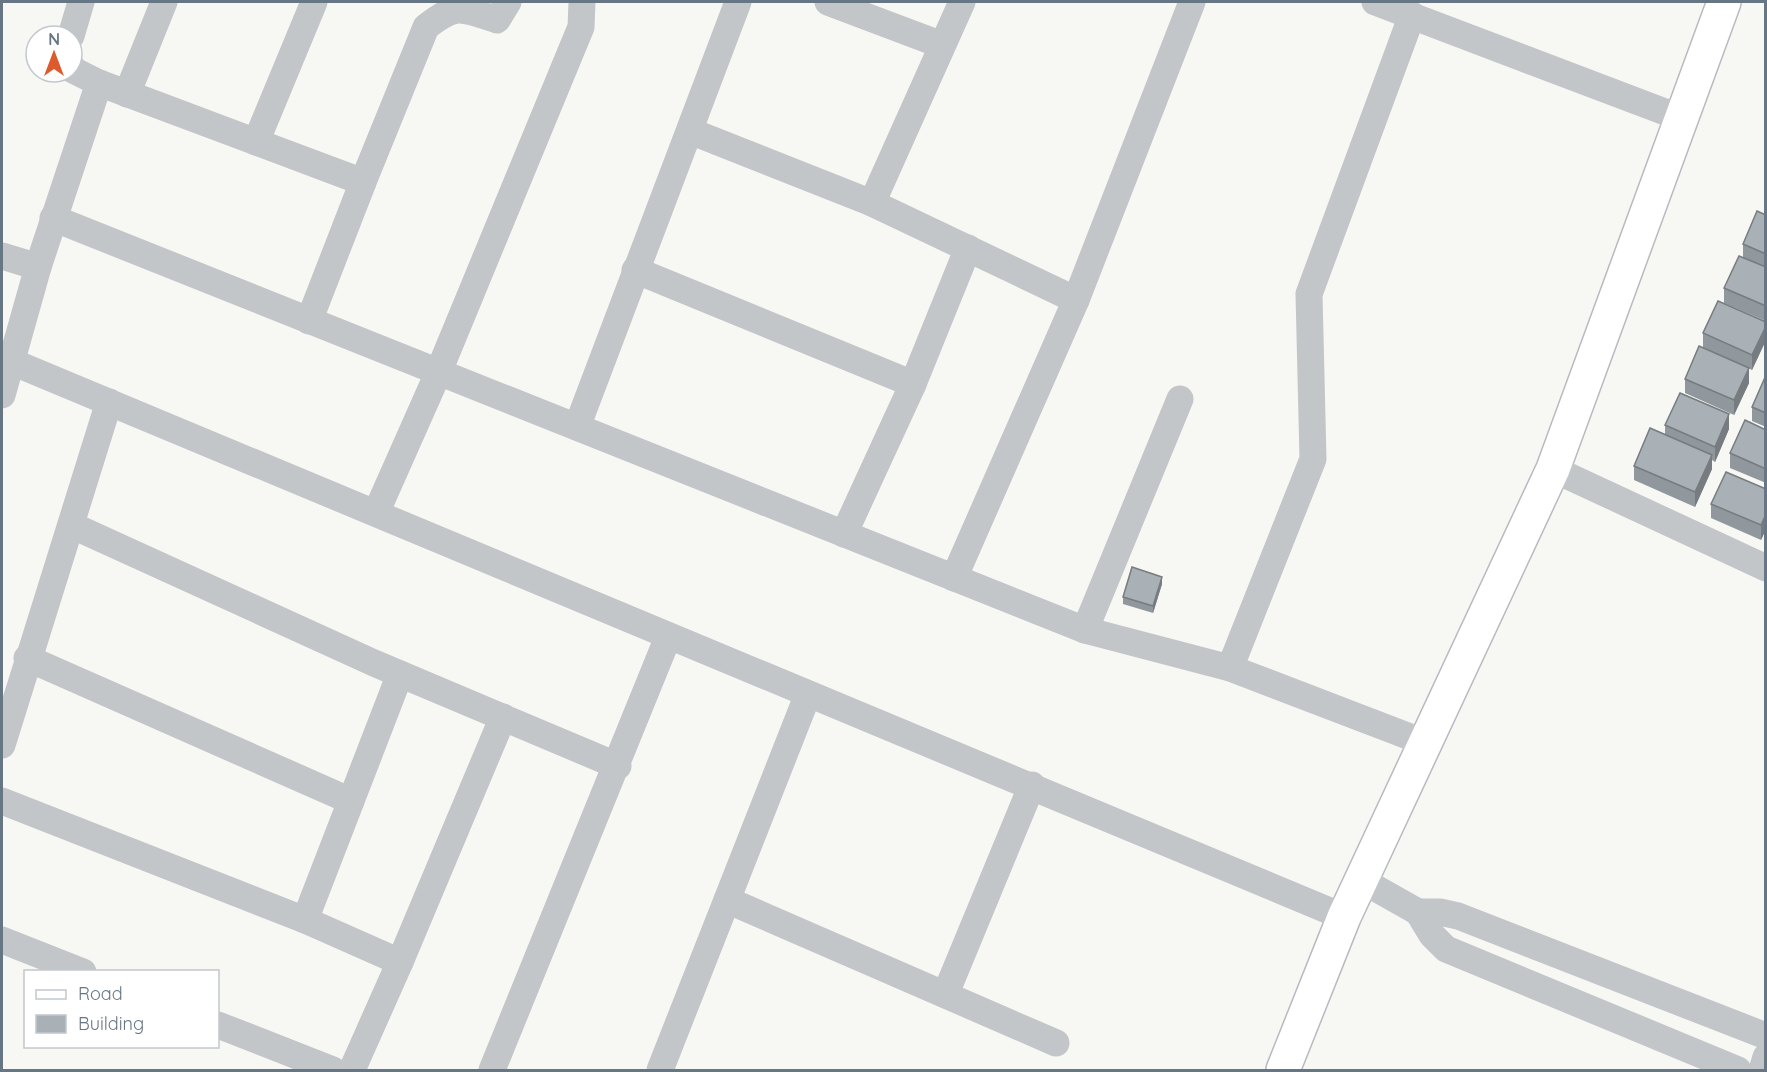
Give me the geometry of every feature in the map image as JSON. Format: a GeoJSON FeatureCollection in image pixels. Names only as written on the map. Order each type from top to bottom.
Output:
{"type":"FeatureCollection","features":[{"type":"Feature","properties":{"kind":"street"},"geometry":{"type":"LineString","coordinates":[[75,24],[81,2]]}},
{"type":"Feature","properties":{"kind":"street"},"geometry":{"type":"LineString","coordinates":[[127,94],[164,2]]}},
{"type":"Feature","properties":{"kind":"street"},"geometry":{"type":"LineString","coordinates":[[256,142],[314,2]]}},
{"type":"Feature","properties":{"kind":"street"},"geometry":{"type":"LineString","coordinates":[[309,321],[426,27],[446,12],[464,9],[497,20],[508,2]]}},
{"type":"Feature","properties":{"kind":"street"},"geometry":{"type":"LineString","coordinates":[[376,513],[439,371],[581,27],[582,2]]}},
{"type":"Feature","properties":{"kind":"street"},"geometry":{"type":"LineString","coordinates":[[578,427],[635,270],[738,2]]}},
{"type":"Feature","properties":{"kind":"street"},"geometry":{"type":"LineString","coordinates":[[828,2],[942,45]]}},
{"type":"Feature","properties":{"kind":"street"},"geometry":{"type":"LineString","coordinates":[[872,203],[962,2]]}},
{"type":"Feature","properties":{"kind":"street"},"geometry":{"type":"LineString","coordinates":[[954,578],[1076,300],[1192,2]]}},
{"type":"Feature","properties":{"kind":"street"},"geometry":{"type":"LineString","coordinates":[[1375,2],[1681,118]]}},
{"type":"Feature","properties":{"kind":"street"},"geometry":{"type":"LineString","coordinates":[[1283,1071],[1344,917],[1363,881],[1553,469],[1724,2]]}},
{"type":"Feature","properties":{"kind":"street"},"geometry":{"type":"LineString","coordinates":[[1230,668],[1313,459],[1310,294],[1412,15]]}},
{"type":"Feature","properties":{"kind":"street"},"geometry":{"type":"LineString","coordinates":[[84,76],[127,94],[363,182]]}},
{"type":"Feature","properties":{"kind":"street"},"geometry":{"type":"LineString","coordinates":[[2,395],[53,218],[99,83]]}},
{"type":"Feature","properties":{"kind":"street"},"geometry":{"type":"LineString","coordinates":[[690,131],[872,203],[1076,300]]}},
{"type":"Feature","properties":{"kind":"street"},"geometry":{"type":"LineString","coordinates":[[53,218],[1085,630],[1230,668],[1426,743]]}},
{"type":"Feature","properties":{"kind":"street"},"geometry":{"type":"LineString","coordinates":[[844,534],[913,384],[968,248]]}},
{"type":"Feature","properties":{"kind":"street"},"geometry":{"type":"LineString","coordinates":[[2,256],[38,267]]}},
{"type":"Feature","properties":{"kind":"street"},"geometry":{"type":"LineString","coordinates":[[635,270],[913,384]]}},
{"type":"Feature","properties":{"kind":"street"},"geometry":{"type":"LineString","coordinates":[[10,361],[668,637],[1032,785],[1344,917]]}},
{"type":"Feature","properties":{"kind":"street"},"geometry":{"type":"LineString","coordinates":[[1085,630],[1180,399]]}},
{"type":"Feature","properties":{"kind":"street"},"geometry":{"type":"LineString","coordinates":[[2,745],[27,658],[109,402]]}},
{"type":"Feature","properties":{"kind":"street"},"geometry":{"type":"LineString","coordinates":[[1553,469],[1766,568]]}},
{"type":"Feature","properties":{"kind":"street"},"geometry":{"type":"LineString","coordinates":[[70,525],[400,674],[618,766]]}},
{"type":"Feature","properties":{"kind":"street"},"geometry":{"type":"LineString","coordinates":[[492,1071],[618,766],[668,637]]}},
{"type":"Feature","properties":{"kind":"street"},"geometry":{"type":"LineString","coordinates":[[27,658],[351,801]]}},
{"type":"Feature","properties":{"kind":"street"},"geometry":{"type":"LineString","coordinates":[[305,920],[400,674]]}},
{"type":"Feature","properties":{"kind":"street"},"geometry":{"type":"LineString","coordinates":[[669,1068],[727,900],[808,694]]}},
{"type":"Feature","properties":{"kind":"street"},"geometry":{"type":"LineString","coordinates":[[352,1071],[503,717]]}},
{"type":"Feature","properties":{"kind":"street"},"geometry":{"type":"LineString","coordinates":[[946,993],[1032,785]]}},
{"type":"Feature","properties":{"kind":"street"},"geometry":{"type":"LineString","coordinates":[[2,801],[305,920],[400,962]]}},
{"type":"Feature","properties":{"kind":"street"},"geometry":{"type":"LineString","coordinates":[[1363,881],[1418,912],[1458,916],[1766,1036]]}},
{"type":"Feature","properties":{"kind":"street"},"geometry":{"type":"LineString","coordinates":[[727,900],[946,993],[1056,1043]]}},
{"type":"Feature","properties":{"kind":"street"},"geometry":{"type":"LineString","coordinates":[[1418,912],[1432,935],[1446,950],[1738,1071]]}},
{"type":"Feature","properties":{"kind":"street"},"geometry":{"type":"LineString","coordinates":[[2,939],[78,970]]}},
{"type":"Feature","properties":{"kind":"street"},"geometry":{"type":"LineString","coordinates":[[219,1025],[333,1071]]}},
{"type":"Feature","properties":{"kind":"street"},"geometry":{"type":"LineString","coordinates":[[1762,1071],[1766,1057]]}},
{"type":"Feature","properties":{"kind":"building"},"geometry":{"type":"Polygon","coordinates":[[[1757,211],[1766,215],[1766,254],[1743,244],[1757,211]]]}},
{"type":"Feature","properties":{"kind":"building"},"geometry":{"type":"Polygon","coordinates":[[[1739,256],[1766,267],[1766,306],[1724,288],[1739,256]]]}},
{"type":"Feature","properties":{"kind":"building"},"geometry":{"type":"Polygon","coordinates":[[[1718,301],[1766,322],[1752,355],[1703,333],[1718,301]]]}},
{"type":"Feature","properties":{"kind":"building"},"geometry":{"type":"Polygon","coordinates":[[[1699,346],[1749,368],[1734,400],[1685,379],[1699,346]]]}},
{"type":"Feature","properties":{"kind":"building"},"geometry":{"type":"Polygon","coordinates":[[[1766,375],[1766,413],[1752,407],[1766,375]]]}},
{"type":"Feature","properties":{"kind":"building"},"geometry":{"type":"Polygon","coordinates":[[[1680,393],[1729,414],[1715,447],[1665,425],[1680,393]]]}},
{"type":"Feature","properties":{"kind":"building"},"geometry":{"type":"Polygon","coordinates":[[[1745,420],[1766,430],[1766,469],[1730,453],[1745,420]]]}},
{"type":"Feature","properties":{"kind":"building"},"geometry":{"type":"Polygon","coordinates":[[[1650,428],[1712,455],[1695,492],[1634,466],[1650,428]]]}},
{"type":"Feature","properties":{"kind":"building"},"geometry":{"type":"Polygon","coordinates":[[[1726,472],[1766,489],[1766,514],[1761,525],[1711,504],[1726,472]]]}},
{"type":"Feature","properties":{"kind":"building"},"geometry":{"type":"Polygon","coordinates":[[[1132,567],[1162,577],[1153,606],[1123,597],[1132,567]]]}}]}
